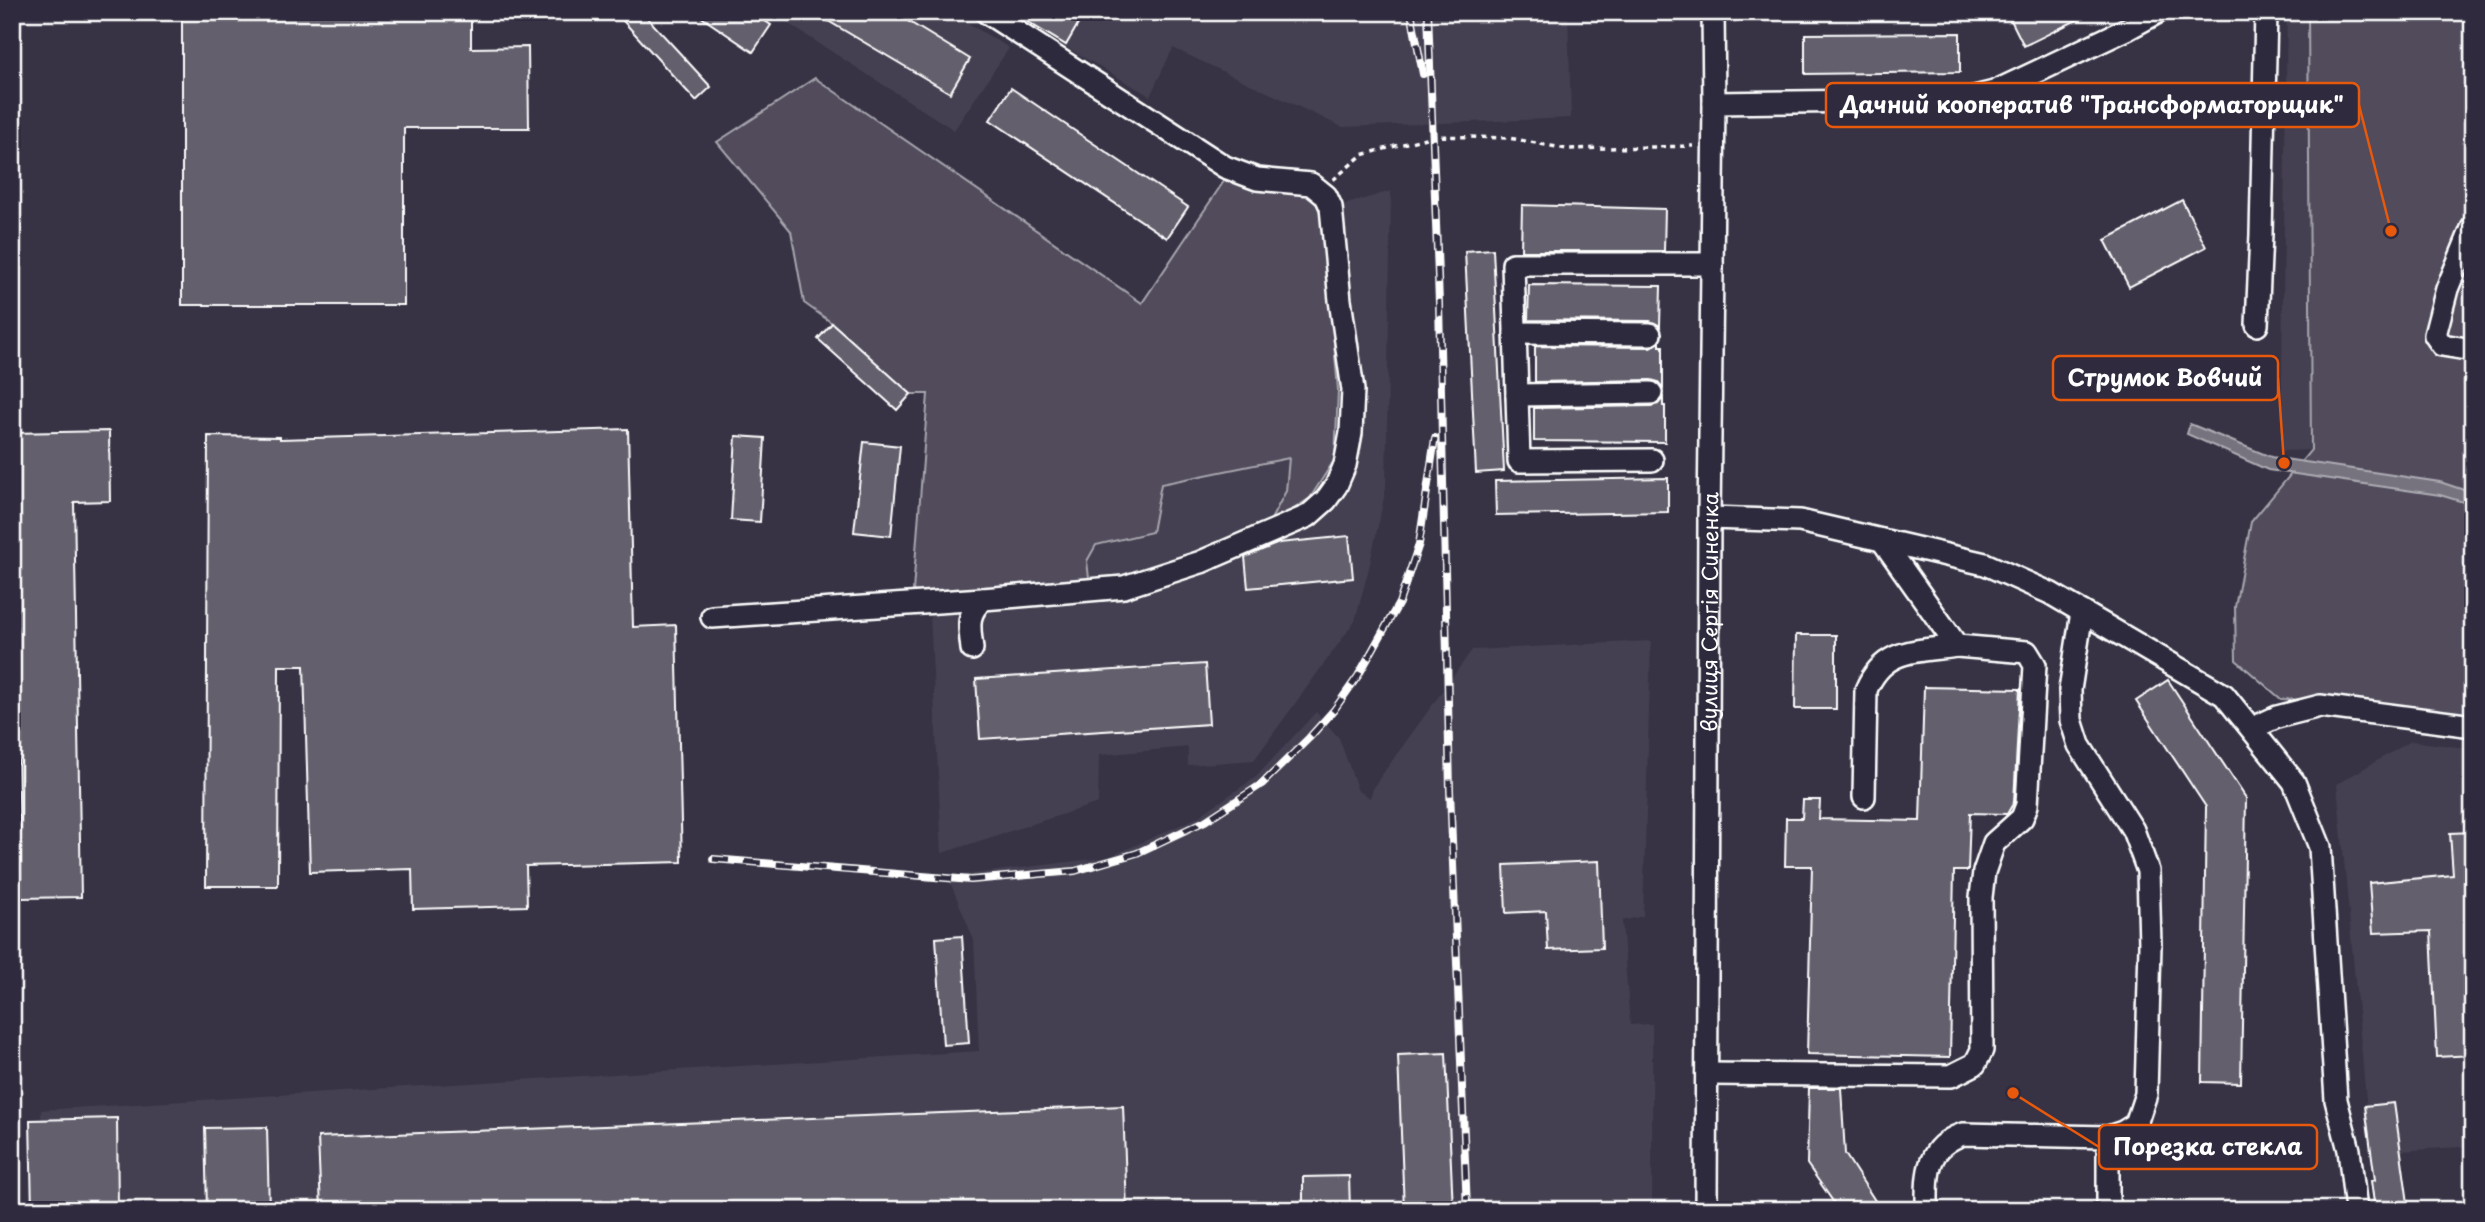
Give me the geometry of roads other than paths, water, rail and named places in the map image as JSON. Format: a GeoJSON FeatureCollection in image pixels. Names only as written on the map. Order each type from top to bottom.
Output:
{"type":"FeatureCollection","features":[{"type":"Feature","properties":{"kind":"street"},"geometry":{"type":"LineString","coordinates":[[712,617],[1124,587],[1201,562],[1308,516],[1326,500],[1336,486],[1345,465],[1351,433],[1353,390],[1340,300],[1331,207],[1321,191],[1311,184],[1256,178],[1225,167],[986,12]]}},
{"type":"Feature","properties":{"kind":"street","name":"вулиця Сергія Синенка"},"geometry":{"type":"LineString","coordinates":[[1706,1210],[1713,12]]}},
{"type":"Feature","properties":{"kind":"street"},"geometry":{"type":"LineString","coordinates":[[1714,103],[1962,100],[1994,92],[2158,12]]}},
{"type":"Feature","properties":{"kind":"street"},"geometry":{"type":"LineString","coordinates":[[2257,325],[2266,12]]}},
{"type":"Feature","properties":{"kind":"street"},"geometry":{"type":"LineString","coordinates":[[2473,226],[2447,289],[2435,334],[2442,345],[2473,351]]}},
{"type":"Feature","properties":{"kind":"street"},"geometry":{"type":"LineString","coordinates":[[1651,460],[1519,461],[1513,264],[1712,264]]}},
{"type":"Feature","properties":{"kind":"street"},"geometry":{"type":"LineString","coordinates":[[1515,333],[1650,334]]}},
{"type":"Feature","properties":{"kind":"street"},"geometry":{"type":"LineString","coordinates":[[1517,395],[1651,393]]}},
{"type":"Feature","properties":{"kind":"street"},"geometry":{"type":"LineString","coordinates":[[1709,518],[1800,521],[1985,564],[2050,593],[2224,695],[2294,782],[2320,847],[2336,1100],[2349,1150],[2356,1210]]}},
{"type":"Feature","properties":{"kind":"street"},"geometry":{"type":"LineString","coordinates":[[1882,540],[1957,646]]}},
{"type":"Feature","properties":{"kind":"street"},"geometry":{"type":"LineString","coordinates":[[972,649],[970,616],[973,608],[982,599]]}},
{"type":"Feature","properties":{"kind":"street"},"geometry":{"type":"LineString","coordinates":[[1927,1210],[1927,1178],[1931,1162],[1938,1148],[1948,1139],[1963,1134],[2108,1137],[2136,1124],[2146,1094],[2150,945],[2148,871],[2133,830],[2079,745],[2071,720],[2070,690],[2082,612]]}},
{"type":"Feature","properties":{"kind":"street"},"geometry":{"type":"LineString","coordinates":[[1707,1074],[1951,1076],[1975,1064],[1982,1050],[1981,897],[1984,872],[1994,843],[2022,818],[2030,791],[2036,674],[2032,657],[2027,652],[1957,646],[1897,654],[1884,662],[1872,675],[1866,690],[1864,797]]}},
{"type":"Feature","properties":{"kind":"street"},"geometry":{"type":"LineString","coordinates":[[2253,728],[2277,717],[2320,706],[2473,726]]}},
{"type":"Feature","properties":{"kind":"street"},"geometry":{"type":"LineString","coordinates":[[2108,1137],[2108,1210]]}},
{"type":"Feature","properties":{"kind":"railway"},"geometry":{"type":"LineString","coordinates":[[1411,12],[1423,74]]}},
{"type":"Feature","properties":{"kind":"railway"},"geometry":{"type":"LineString","coordinates":[[1428,12],[1439,303],[1450,790],[1467,1210]]}},
{"type":"Feature","properties":{"kind":"railway"},"geometry":{"type":"LineString","coordinates":[[713,859],[971,880],[1075,871],[1137,853],[1205,821],[1262,784],[1334,710],[1358,676],[1399,603],[1419,544],[1435,438]]}},
{"type":"Feature","properties":{"kind":"place","name":"Дачний кооператив \"Трансформаторщик\""},"geometry":{"type":"Point","coordinates":[2391,231]}},
{"type":"Feature","properties":{"kind":"place","name":"Струмок Вовчий"},"geometry":{"type":"Point","coordinates":[2284,463]}},
{"type":"Feature","properties":{"kind":"place","name":"Порезка стекла"},"geometry":{"type":"Point","coordinates":[2013,1093]}}]}
